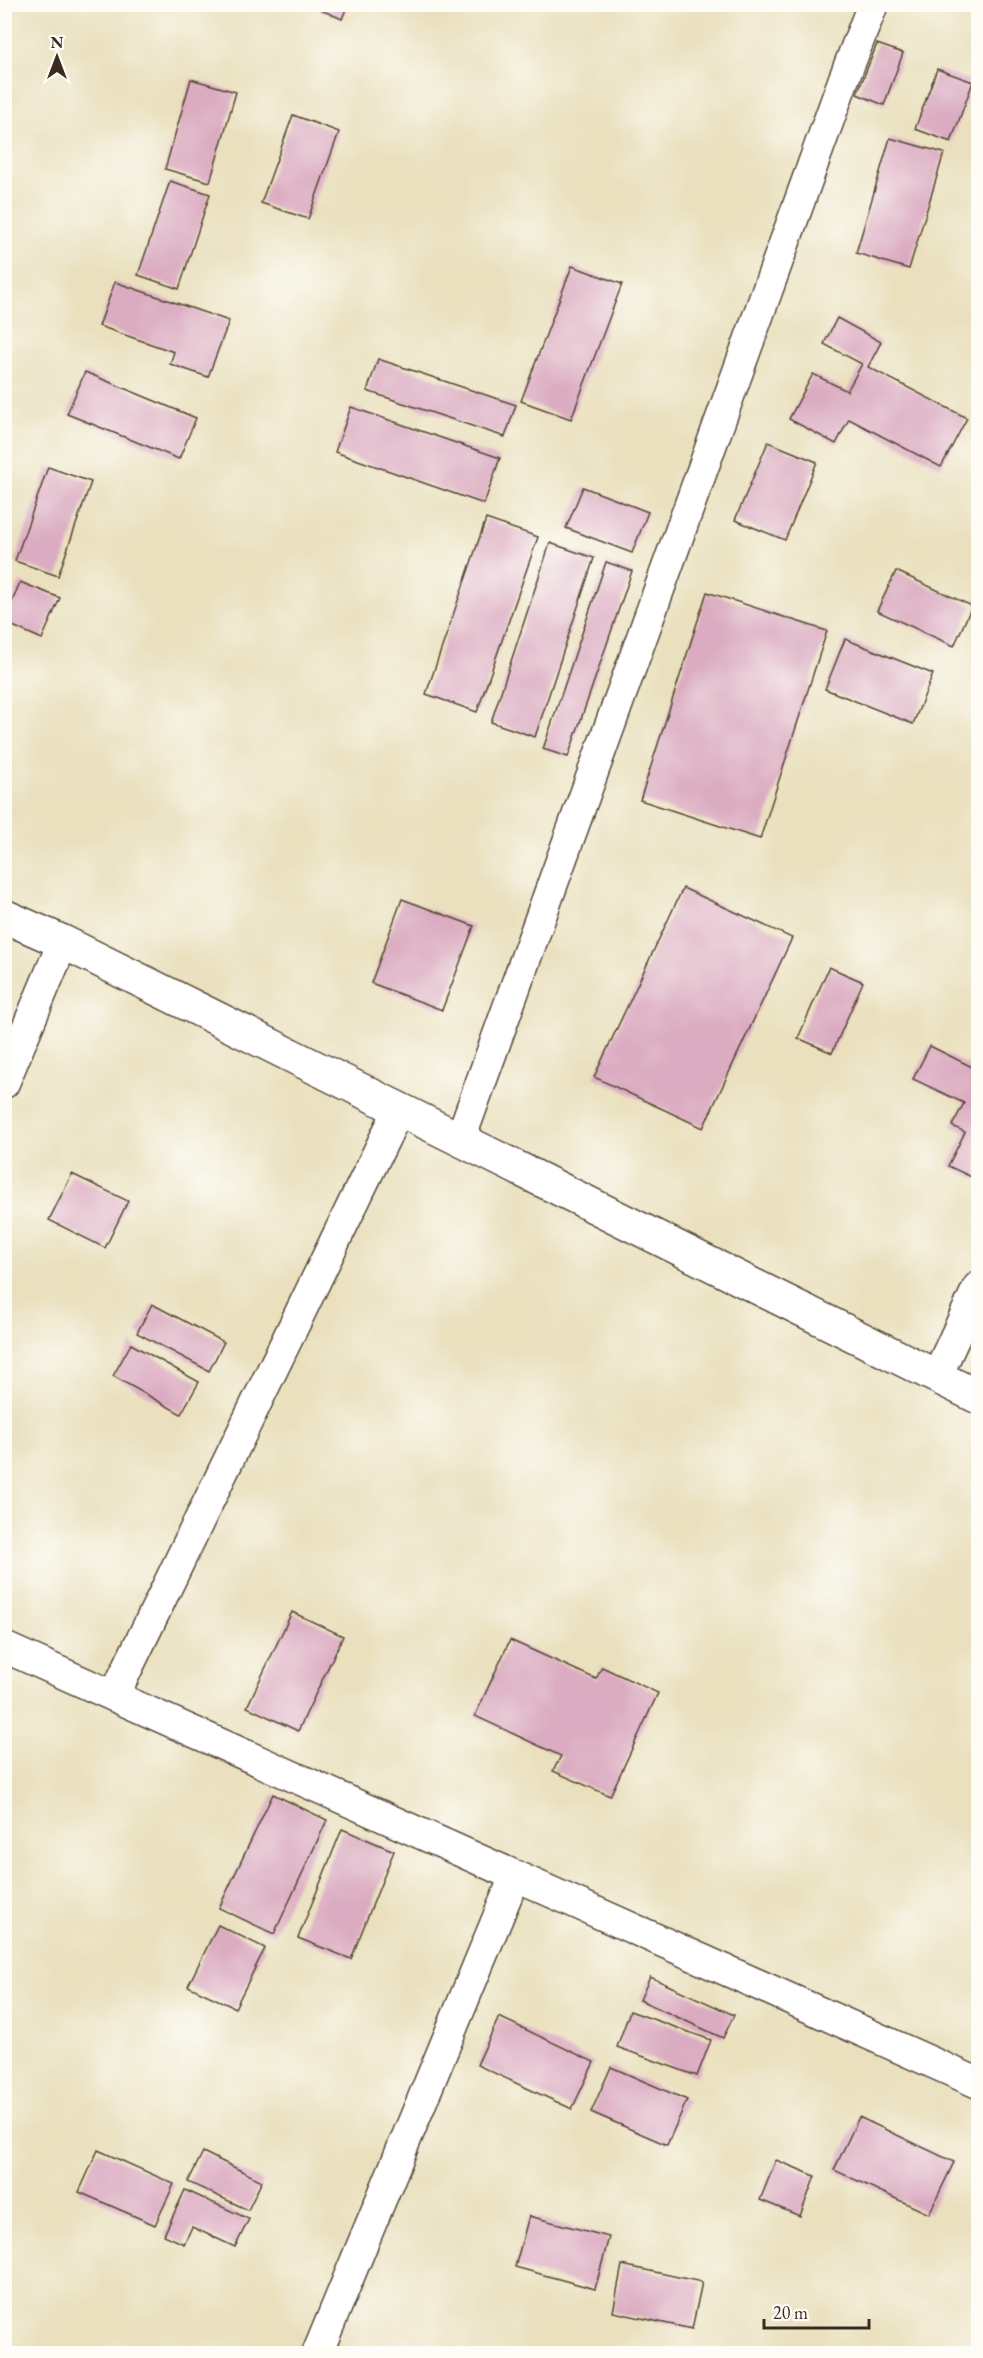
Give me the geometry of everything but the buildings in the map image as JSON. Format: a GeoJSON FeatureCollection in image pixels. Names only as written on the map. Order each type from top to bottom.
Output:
{"type":"FeatureCollection","features":[{"type":"Feature","properties":{"kind":"main road"},"geometry":{"type":"LineString","coordinates":[[4,916],[63,942],[978,1397]]}},
{"type":"Feature","properties":{"kind":"street"},"geometry":{"type":"LineString","coordinates":[[460,1140],[843,81],[873,4]]}},
{"type":"Feature","properties":{"kind":"street"},"geometry":{"type":"LineString","coordinates":[[4,1083],[63,942]]}},
{"type":"Feature","properties":{"kind":"street"},"geometry":{"type":"LineString","coordinates":[[114,1696],[399,1109]]}},
{"type":"Feature","properties":{"kind":"street"},"geometry":{"type":"LineString","coordinates":[[937,1376],[978,1287]]}},
{"type":"Feature","properties":{"kind":"street"},"geometry":{"type":"LineString","coordinates":[[4,1647],[978,2083]]}},
{"type":"Feature","properties":{"kind":"street"},"geometry":{"type":"LineString","coordinates":[[317,2354],[515,1876]]}}]}
